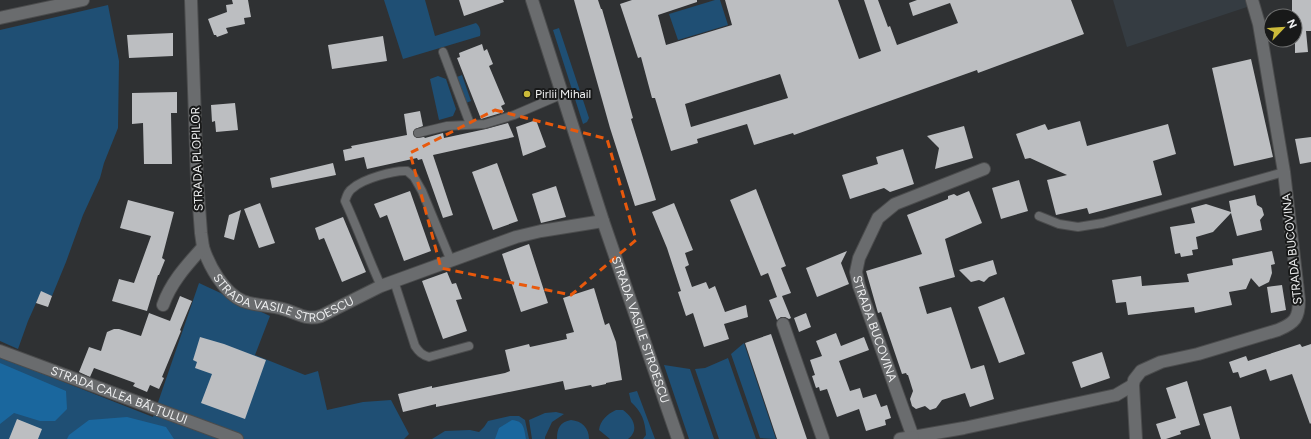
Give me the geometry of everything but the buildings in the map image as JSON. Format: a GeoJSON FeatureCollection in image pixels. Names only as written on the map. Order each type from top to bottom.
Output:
{"type":"FeatureCollection","features":[{"type":"Feature","properties":{"kind":"street"},"geometry":{"type":"LineString","coordinates":[[0,18],[83,0]]}},
{"type":"Feature","properties":{"kind":"street","name":"STRADA PLOPILOR"},"geometry":{"type":"LineString","coordinates":[[191,0],[197,179],[203,247]]}},
{"type":"Feature","properties":{"kind":"street","name":"STRADA VASILE STROESCU"},"geometry":{"type":"LineString","coordinates":[[532,0],[603,220],[678,439]]}},
{"type":"Feature","properties":{"kind":"street","name":"STRADA BUCOVINA"},"geometry":{"type":"LineString","coordinates":[[900,439],[913,438],[964,428],[1116,395],[1133,385],[1134,380],[1141,371],[1161,362],[1198,354],[1278,330],[1285,327],[1297,318],[1300,300],[1284,172],[1260,32],[1252,0]]}},
{"type":"Feature","properties":{"kind":"street","name":"STRADA BUCOVINA"},"geometry":{"type":"LineString","coordinates":[[913,438],[859,286],[856,272],[859,258],[878,218],[895,204],[984,169]]}},
{"type":"Feature","properties":{"kind":"street","name":"STRADA VASILE STROESCU"},"geometry":{"type":"LineString","coordinates":[[203,247],[207,259],[221,282],[242,300],[257,305],[281,308],[307,318],[313,318],[321,316],[394,280],[516,237],[603,220]]}},
{"type":"Feature","properties":{"kind":"street"},"geometry":{"type":"LineString","coordinates":[[163,305],[168,291],[175,280],[203,247]]}},
{"type":"Feature","properties":{"kind":"street"},"geometry":{"type":"LineString","coordinates":[[783,324],[823,439]]}},
{"type":"Feature","properties":{"kind":"street","name":"STRADA CALEA BĂLȚULUI"},"geometry":{"type":"LineString","coordinates":[[0,351],[237,439]]}},
{"type":"Feature","properties":{"kind":"street"},"geometry":{"type":"LineString","coordinates":[[1133,385],[1136,439]]}},
{"type":"Feature","properties":{"kind":"lane"},"geometry":{"type":"LineString","coordinates":[[443,52],[470,124]]}},
{"type":"Feature","properties":{"kind":"lane"},"geometry":{"type":"LineString","coordinates":[[418,133],[447,126],[485,124],[514,115],[563,94]]}},
{"type":"Feature","properties":{"kind":"lane","name":"STRADA VASILE STROESCU"},"geometry":{"type":"LineString","coordinates":[[381,286],[365,252],[354,219],[345,201],[347,194],[354,187],[383,174],[407,171],[414,177],[426,201],[451,261]]}},
{"type":"Feature","properties":{"kind":"lane"},"geometry":{"type":"LineString","coordinates":[[1039,216],[1059,224],[1078,227],[1103,223],[1284,172]]}},
{"type":"Feature","properties":{"kind":"lane"},"geometry":{"type":"LineString","coordinates":[[394,280],[415,346],[419,352],[424,356],[429,357],[469,346]]}},
{"type":"Feature","properties":{"kind":"highlighted area"},"geometry":{"type":"Polygon","coordinates":[[[495,110],[607,139],[636,240],[571,295],[441,268],[410,153],[495,110]]]}},
{"type":"Feature","properties":{"kind":"shaded area"},"geometry":{"type":"Polygon","coordinates":[[[384,0],[425,0],[435,36],[476,23],[480,29],[480,36],[403,59],[384,0]]]}},
{"type":"Feature","properties":{"kind":"shaded area"},"geometry":{"type":"Polygon","coordinates":[[[715,0],[720,0],[728,25],[678,40],[669,14],[715,0]]]}},
{"type":"Feature","properties":{"kind":"shaded area"},"geometry":{"type":"Polygon","coordinates":[[[1113,0],[1245,0],[1247,7],[1127,47],[1113,0]]]}},
{"type":"Feature","properties":{"kind":"shaded area"},"geometry":{"type":"Polygon","coordinates":[[[108,5],[119,61],[118,128],[104,163],[100,178],[83,215],[52,296],[41,292],[28,321],[18,349],[0,341],[0,30],[108,5]]]}},
{"type":"Feature","properties":{"kind":"shaded area"},"geometry":{"type":"Polygon","coordinates":[[[559,28],[589,118],[587,122],[583,124],[553,30],[559,28]]]}},
{"type":"Feature","properties":{"kind":"shaded area"},"geometry":{"type":"Polygon","coordinates":[[[462,75],[471,101],[466,103],[456,80],[457,77],[462,75]]]}},
{"type":"Feature","properties":{"kind":"shaded area"},"geometry":{"type":"Polygon","coordinates":[[[438,76],[446,79],[456,109],[453,116],[439,120],[430,79],[438,76]]]}},
{"type":"Feature","properties":{"kind":"shaded area"},"geometry":{"type":"Polygon","coordinates":[[[199,283],[270,316],[255,355],[305,375],[318,371],[327,410],[363,402],[391,400],[409,434],[404,439],[0,439],[0,357],[153,417],[199,283]]]}},
{"type":"Feature","properties":{"kind":"shaded area"},"geometry":{"type":"Polygon","coordinates":[[[744,343],[776,439],[760,438],[731,354],[744,343]]]}},
{"type":"Feature","properties":{"kind":"shaded area"},"geometry":{"type":"Polygon","coordinates":[[[728,358],[756,439],[719,439],[695,369],[705,368],[728,358]]]}},
{"type":"Feature","properties":{"kind":"shaded area"},"geometry":{"type":"Polygon","coordinates":[[[0,363],[66,391],[67,409],[55,421],[40,421],[14,413],[0,424],[0,363]]]}},
{"type":"Feature","properties":{"kind":"shaded area"},"geometry":{"type":"Polygon","coordinates":[[[664,365],[690,369],[714,439],[689,439],[664,365]]]}},
{"type":"Feature","properties":{"kind":"shaded area"},"geometry":{"type":"Polygon","coordinates":[[[637,391],[655,439],[643,439],[646,435],[644,421],[638,409],[631,402],[629,393],[637,391]]]}},
{"type":"Feature","properties":{"kind":"shaded area"},"geometry":{"type":"Polygon","coordinates":[[[616,410],[623,410],[627,413],[634,424],[634,432],[628,439],[610,439],[599,430],[604,418],[616,410]]]}},
{"type":"Feature","properties":{"kind":"shaded area"},"geometry":{"type":"Polygon","coordinates":[[[556,412],[564,414],[552,422],[545,439],[532,439],[529,420],[545,413],[556,412]]]}},
{"type":"Feature","properties":{"kind":"shaded area"},"geometry":{"type":"Polygon","coordinates":[[[510,416],[519,416],[525,420],[529,439],[432,439],[445,431],[470,430],[479,432],[488,421],[510,416]]]}},
{"type":"Feature","properties":{"kind":"shaded area"},"geometry":{"type":"Polygon","coordinates":[[[127,417],[166,427],[174,439],[67,439],[69,435],[89,420],[127,417]]]}},
{"type":"Feature","properties":{"kind":"shaded area"},"geometry":{"type":"Polygon","coordinates":[[[512,420],[519,422],[523,426],[526,439],[495,439],[499,428],[512,420]]]}},
{"type":"Feature","properties":{"kind":"shaded area"},"geometry":{"type":"Polygon","coordinates":[[[571,420],[582,424],[586,428],[589,439],[557,439],[560,426],[564,422],[571,420]]]}},
{"type":"Feature","properties":{"kind":"place","name":"Pirlii Mihail"},"geometry":{"type":"Point","coordinates":[527,94]}}]}
